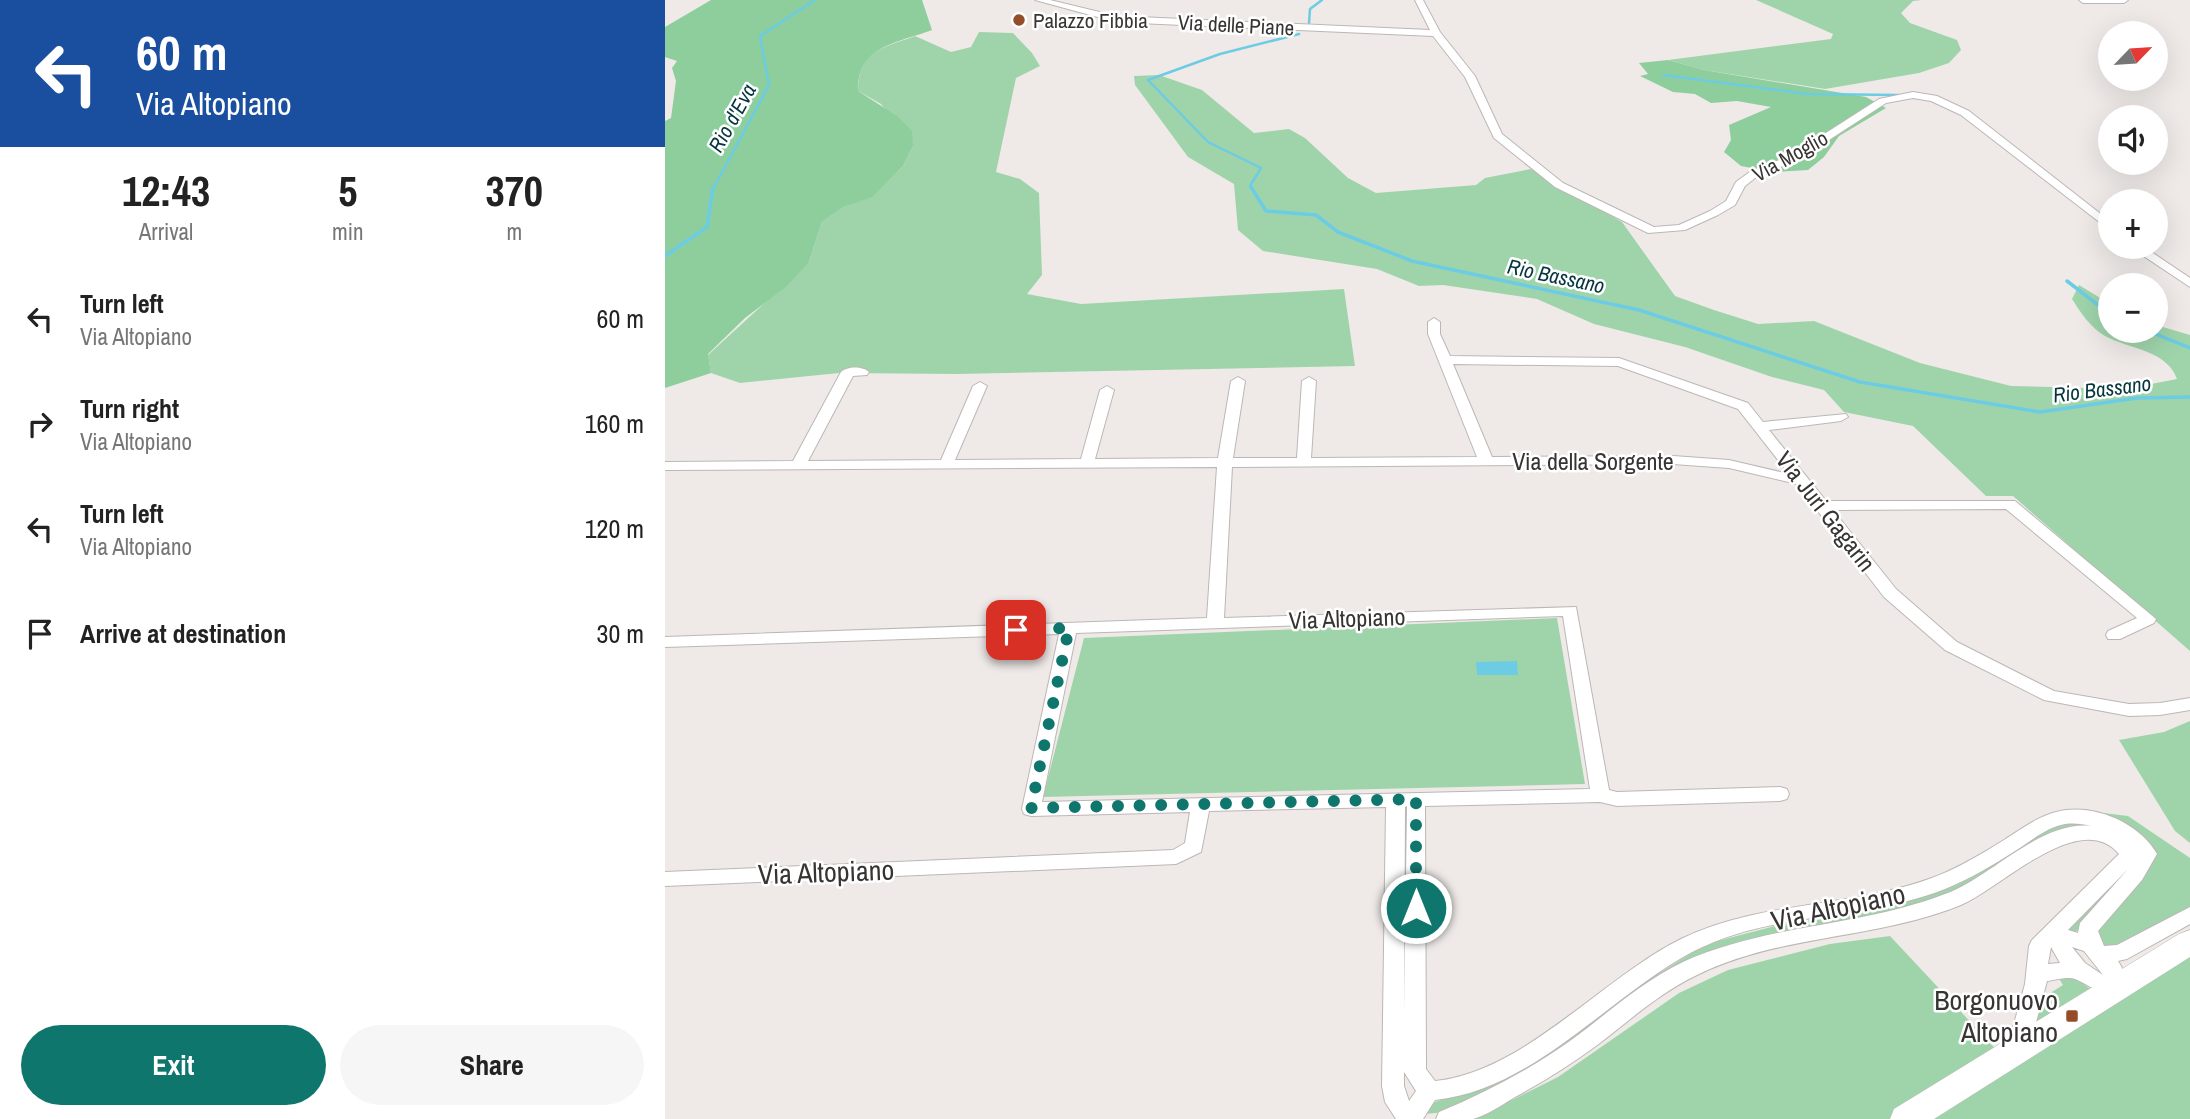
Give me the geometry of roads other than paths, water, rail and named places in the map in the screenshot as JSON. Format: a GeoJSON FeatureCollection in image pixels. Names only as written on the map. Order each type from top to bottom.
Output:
{"type":"FeatureCollection","features":[{"type":"Feature","properties":{"kind":"main road"},"geometry":{"type":"LineString","coordinates":[[1906,1119],[2190,942]]}},
{"type":"Feature","properties":{"kind":"street","name":"Via delle Piane"},"geometry":{"type":"LineString","coordinates":[[1039,0],[1116,19],[1436,33]]}},
{"type":"Feature","properties":{"kind":"street","name":"Via Moglio"},"geometry":{"type":"LineString","coordinates":[[1419,0],[1436,33],[1470,76],[1498,136],[1559,185],[1652,231],[1681,228],[1714,213],[1731,203],[1740,184],[1755,173],[1794,158],[1884,101],[1913,95],[1933,98],[1965,113],[2098,218]]}},
{"type":"Feature","properties":{"kind":"street"},"geometry":{"type":"LineString","coordinates":[[2083,0],[2124,0]]}},
{"type":"Feature","properties":{"kind":"street"},"geometry":{"type":"LineString","coordinates":[[2154,259],[2190,283]]}},
{"type":"Feature","properties":{"kind":"street"},"geometry":{"type":"LineString","coordinates":[[1434,322],[1434,334],[1486,460]]}},
{"type":"Feature","properties":{"kind":"street","name":"Via Juri Gagarin"},"geometry":{"type":"LineString","coordinates":[[1447,360],[1619,362],[1743,405],[1801,481],[1825,506],[1890,593],[1951,646],[2050,696],[2129,709],[2190,705]]}},
{"type":"Feature","properties":{"kind":"street"},"geometry":{"type":"LineString","coordinates":[[797,467],[848,372],[862,372]]}},
{"type":"Feature","properties":{"kind":"street"},"geometry":{"type":"LineString","coordinates":[[1215,623],[1225,462],[1238,381]]}},
{"type":"Feature","properties":{"kind":"street"},"geometry":{"type":"LineString","coordinates":[[665,466],[1304,461],[1309,381]]}},
{"type":"Feature","properties":{"kind":"street"},"geometry":{"type":"LineString","coordinates":[[946,465],[980,386]]}},
{"type":"Feature","properties":{"kind":"street"},"geometry":{"type":"LineString","coordinates":[[1087,463],[1107,390]]}},
{"type":"Feature","properties":{"kind":"street"},"geometry":{"type":"LineString","coordinates":[[1761,427],[1841,417]]}},
{"type":"Feature","properties":{"kind":"street","name":"Via della Sorgente"},"geometry":{"type":"LineString","coordinates":[[1304,461],[1673,460],[1729,464],[1801,481]]}},
{"type":"Feature","properties":{"kind":"street"},"geometry":{"type":"LineString","coordinates":[[1825,506],[2010,504],[2148,619],[2114,635]]}},
{"type":"Feature","properties":{"kind":"street","name":"Via Altopiano"},"geometry":{"type":"LineString","coordinates":[[665,642],[1570,611],[1600,795]]}},
{"type":"Feature","properties":{"kind":"street"},"geometry":{"type":"LineString","coordinates":[[1069,628],[1031,808],[1600,795],[1617,799],[1780,794]]}},
{"type":"Feature","properties":{"kind":"street"},"geometry":{"type":"LineString","coordinates":[[1406,800],[1415,1071],[1429,1091],[1410,1119],[1396,1102],[1393,1086],[1406,800]]}},
{"type":"Feature","properties":{"kind":"street","name":"Via Altopiano"},"geometry":{"type":"LineString","coordinates":[[665,879],[1176,857],[1194,847],[1200,805]]}},
{"type":"Feature","properties":{"kind":"street","name":"Via Altopiano"},"geometry":{"type":"LineString","coordinates":[[1429,1091],[1447,1092],[1468,1086],[1515,1061],[1546,1043],[1651,966],[1689,945],[1738,928],[1897,898],[1941,882],[2029,833],[2065,817],[2110,823],[2134,836],[2147,854],[2135,875],[2087,929],[2097,949]]}},
{"type":"Feature","properties":{"kind":"street","name":"Via Altopiano"},"geometry":{"type":"LineString","coordinates":[[1447,1119],[1498,1095],[1560,1060],[1637,1001],[1673,977],[1708,960],[1756,946],[1915,913],[1957,898],[2008,870],[2053,839],[2069,834],[2094,833],[2115,839],[2126,847],[2129,856],[2039,946],[2036,974],[2018,1049]]}},
{"type":"Feature","properties":{"kind":"street"},"geometry":{"type":"LineString","coordinates":[[2054,933],[2097,949],[2120,953],[2190,915]]}},
{"type":"Feature","properties":{"kind":"street"},"geometry":{"type":"LineString","coordinates":[[2054,933],[2076,969],[2097,984],[2116,988],[2112,969],[2097,949]]}},
{"type":"Feature","properties":{"kind":"street"},"geometry":{"type":"LineString","coordinates":[[2036,974],[2076,969]]}},
{"type":"Feature","properties":{"kind":"water"},"geometry":{"type":"Polygon","coordinates":[[[1517,661],[1518,675],[1477,675],[1476,662],[1517,661]]]}},
{"type":"Feature","properties":{"kind":"waterway","name":"Rio d'Eva"},"geometry":{"type":"LineString","coordinates":[[713,189],[769,85],[760,36],[815,0]]}},
{"type":"Feature","properties":{"kind":"waterway","name":"Rio Bassano"},"geometry":{"type":"LineString","coordinates":[[1309,23],[1310,9],[1322,0]]}},
{"type":"Feature","properties":{"kind":"waterway","name":"Rio Bassano"},"geometry":{"type":"LineString","coordinates":[[1252,189],[1250,186],[1261,168],[1208,142],[1148,80],[1220,54],[1299,34]]}},
{"type":"Feature","properties":{"kind":"waterway"},"geometry":{"type":"LineString","coordinates":[[1663,75],[1808,94],[1899,95]]}},
{"type":"Feature","properties":{"kind":"waterway","name":"Rio d'Eva"},"geometry":{"type":"LineString","coordinates":[[665,256],[707,227],[713,187]]}},
{"type":"Feature","properties":{"kind":"waterway","name":"Rio Bassano"},"geometry":{"type":"LineString","coordinates":[[1251,187],[1266,211],[1316,215],[1338,232],[1412,261],[1639,310],[1860,382],[2040,412],[2137,398],[2190,397]]}},
{"type":"Feature","properties":{"kind":"waterway"},"geometry":{"type":"LineString","coordinates":[[2067,281],[2098,305]]}},
{"type":"Feature","properties":{"kind":"waterway"},"geometry":{"type":"LineString","coordinates":[[2168,339],[2190,348]]}},
{"type":"Feature","properties":{"kind":"place","name":"Palazzo Fibbia"},"geometry":{"type":"Point","coordinates":[1019,20]}},
{"type":"Feature","properties":{"kind":"place","name":"Borgonuovo Altopiano"},"geometry":{"type":"Point","coordinates":[2072,1016]}}]}
